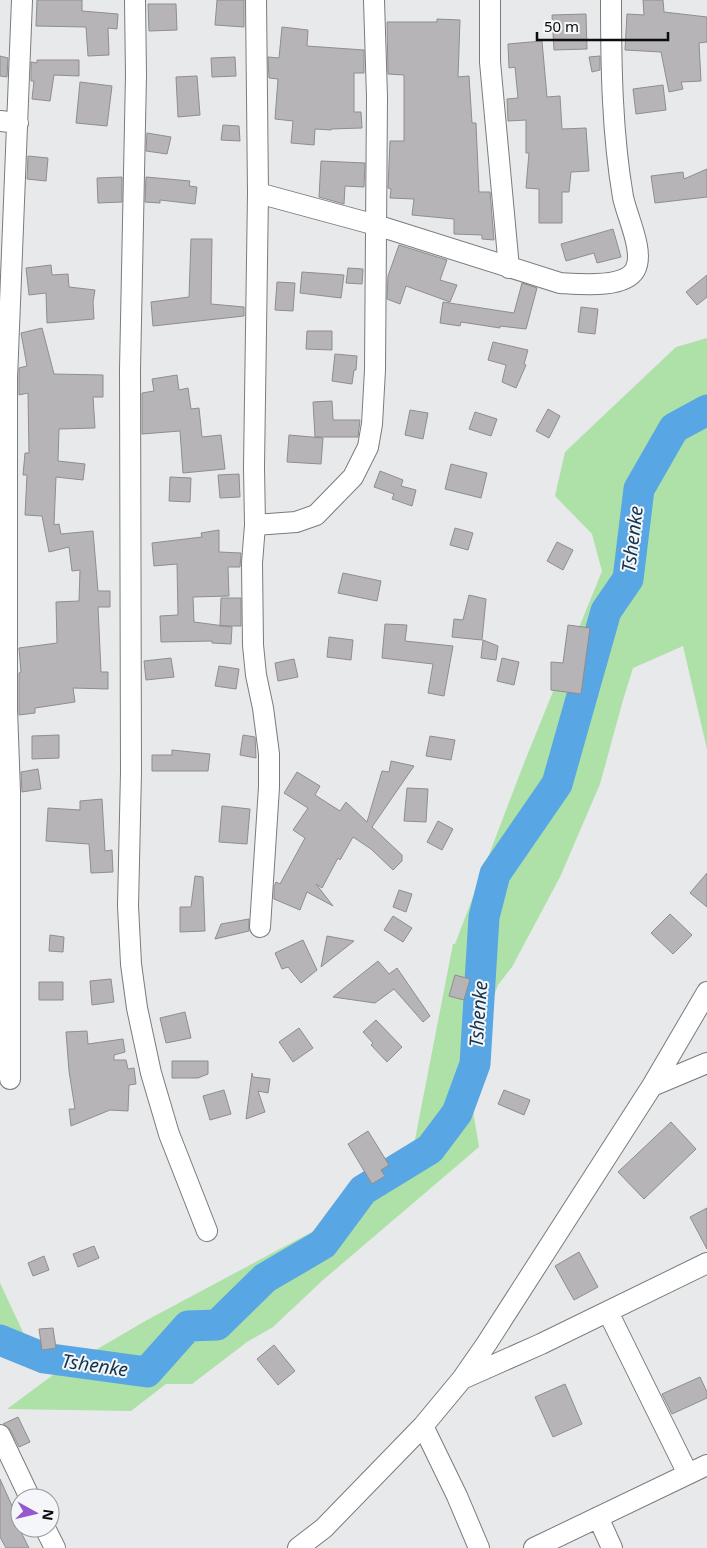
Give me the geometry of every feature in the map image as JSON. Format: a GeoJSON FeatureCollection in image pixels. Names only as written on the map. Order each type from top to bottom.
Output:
{"type":"FeatureCollection","features":[{"type":"Feature","properties":{"kind":"street"},"geometry":{"type":"LineString","coordinates":[[10,1079],[7,378],[9,122],[22,0]]}},
{"type":"Feature","properties":{"kind":"street"},"geometry":{"type":"LineString","coordinates":[[135,0],[136,85],[130,370],[131,772],[128,906],[131,964],[137,1008],[151,1073],[169,1134],[207,1231]]}},
{"type":"Feature","properties":{"kind":"street"},"geometry":{"type":"LineString","coordinates":[[256,0],[258,193],[254,467],[255,525],[252,563],[253,645],[269,754],[269,787],[260,927]]}},
{"type":"Feature","properties":{"kind":"street"},"geometry":{"type":"LineString","coordinates":[[255,525],[296,522],[316,515],[352,476],[368,447],[372,424],[375,370],[376,97],[374,0]]}},
{"type":"Feature","properties":{"kind":"street"},"geometry":{"type":"LineString","coordinates":[[490,0],[490,62],[509,268]]}},
{"type":"Feature","properties":{"kind":"street"},"geometry":{"type":"LineString","coordinates":[[258,193],[376,225],[560,283],[617,283],[630,277],[636,269],[639,255],[623,198],[611,54],[611,0]]}},
{"type":"Feature","properties":{"kind":"street"},"geometry":{"type":"LineString","coordinates":[[298,1548],[324,1528],[424,1426],[462,1379],[652,1086],[707,992]]}},
{"type":"Feature","properties":{"kind":"street"},"geometry":{"type":"LineString","coordinates":[[652,1086],[707,1063]]}},
{"type":"Feature","properties":{"kind":"street"},"geometry":{"type":"LineString","coordinates":[[462,1379],[541,1344],[707,1263]]}},
{"type":"Feature","properties":{"kind":"street"},"geometry":{"type":"LineString","coordinates":[[608,1312],[688,1474]]}},
{"type":"Feature","properties":{"kind":"street"},"geometry":{"type":"LineString","coordinates":[[424,1426],[479,1548]]}},
{"type":"Feature","properties":{"kind":"street"},"geometry":{"type":"LineString","coordinates":[[0,1435],[25,1488]]}},
{"type":"Feature","properties":{"kind":"street"},"geometry":{"type":"LineString","coordinates":[[534,1548],[707,1465]]}},
{"type":"Feature","properties":{"kind":"street"},"geometry":{"type":"LineString","coordinates":[[598,1517],[612,1548]]}},
{"type":"Feature","properties":{"kind":"green space"},"geometry":{"type":"Polygon","coordinates":[[[707,338],[707,749],[683,646],[633,668],[600,784],[560,877],[512,967],[498,985],[490,1007],[471,1099],[479,1147],[323,1280],[273,1327],[247,1342],[192,1384],[166,1384],[131,1411],[7,1409],[53,1375],[147,1320],[368,1202],[412,1155],[453,944],[455,944],[524,763],[602,571],[592,534],[555,496],[565,452],[676,347],[707,338]]]}},
{"type":"Feature","properties":{"kind":"green space"},"geometry":{"type":"Polygon","coordinates":[[[0,1283],[29,1345],[3,1352],[0,1349],[0,1283]]]}},
{"type":"Feature","properties":{"kind":"building"},"geometry":{"type":"Polygon","coordinates":[[[37,0],[82,0],[82,11],[118,14],[117,29],[108,28],[109,55],[88,56],[86,27],[36,26],[37,0]]]}},
{"type":"Feature","properties":{"kind":"building"},"geometry":{"type":"Polygon","coordinates":[[[217,0],[244,0],[244,27],[215,25],[217,0]]]}},
{"type":"Feature","properties":{"kind":"building"},"geometry":{"type":"Polygon","coordinates":[[[643,0],[663,0],[664,12],[707,17],[707,42],[699,43],[701,81],[681,82],[683,89],[669,92],[661,52],[625,50],[627,14],[644,15],[643,0]]]}},
{"type":"Feature","properties":{"kind":"building"},"geometry":{"type":"Polygon","coordinates":[[[148,4],[176,4],[177,30],[149,31],[148,4]]]}},
{"type":"Feature","properties":{"kind":"building"},"geometry":{"type":"Polygon","coordinates":[[[586,14],[587,49],[554,50],[552,15],[586,14]]]}},
{"type":"Feature","properties":{"kind":"building"},"geometry":{"type":"Polygon","coordinates":[[[437,19],[460,20],[458,77],[469,76],[472,123],[476,123],[479,192],[490,192],[494,240],[482,239],[482,235],[454,234],[454,219],[412,215],[414,199],[390,198],[391,189],[388,188],[390,141],[404,141],[404,75],[388,74],[387,22],[437,22],[437,19]]]}},
{"type":"Feature","properties":{"kind":"building"},"geometry":{"type":"Polygon","coordinates":[[[282,27],[308,30],[307,46],[364,50],[364,73],[354,73],[354,112],[361,112],[362,128],[315,129],[314,145],[291,143],[293,121],[275,119],[278,79],[269,78],[268,57],[279,58],[282,27]]]}},
{"type":"Feature","properties":{"kind":"building"},"geometry":{"type":"Polygon","coordinates":[[[542,41],[547,97],[560,96],[562,129],[586,128],[589,171],[571,172],[569,192],[562,192],[562,223],[539,223],[539,189],[526,188],[529,153],[526,153],[526,120],[508,121],[507,99],[518,98],[515,67],[509,68],[508,44],[542,41]]]}},
{"type":"Feature","properties":{"kind":"building"},"geometry":{"type":"Polygon","coordinates":[[[0,56],[8,58],[7,77],[0,76],[0,56]]]}},
{"type":"Feature","properties":{"kind":"building"},"geometry":{"type":"Polygon","coordinates":[[[600,56],[600,70],[592,72],[589,57],[600,56]]]}},
{"type":"Feature","properties":{"kind":"building"},"geometry":{"type":"Polygon","coordinates":[[[235,57],[236,76],[212,77],[211,58],[235,57]]]}},
{"type":"Feature","properties":{"kind":"building"},"geometry":{"type":"Polygon","coordinates":[[[37,60],[79,60],[79,76],[54,75],[50,101],[32,99],[34,81],[31,81],[31,62],[37,63],[37,60]]]}},
{"type":"Feature","properties":{"kind":"building"},"geometry":{"type":"Polygon","coordinates":[[[197,76],[200,115],[178,117],[176,77],[197,76]]]}},
{"type":"Feature","properties":{"kind":"building"},"geometry":{"type":"Polygon","coordinates":[[[80,82],[112,86],[107,126],[76,123],[80,82]]]}},
{"type":"Feature","properties":{"kind":"building"},"geometry":{"type":"Polygon","coordinates":[[[663,85],[666,110],[636,114],[633,89],[663,85]]]}},
{"type":"Feature","properties":{"kind":"building"},"geometry":{"type":"Polygon","coordinates":[[[223,125],[239,126],[240,141],[221,140],[223,125]]]}},
{"type":"Feature","properties":{"kind":"building"},"geometry":{"type":"Polygon","coordinates":[[[147,133],[171,137],[167,154],[146,151],[147,133]]]}},
{"type":"Feature","properties":{"kind":"building"},"geometry":{"type":"Polygon","coordinates":[[[28,156],[48,158],[46,181],[27,179],[28,156]]]}},
{"type":"Feature","properties":{"kind":"building"},"geometry":{"type":"Polygon","coordinates":[[[321,161],[365,163],[364,187],[345,186],[344,204],[319,197],[321,161]]]}},
{"type":"Feature","properties":{"kind":"building"},"geometry":{"type":"Polygon","coordinates":[[[707,169],[707,197],[655,203],[651,176],[683,172],[684,179],[707,169]]]}},
{"type":"Feature","properties":{"kind":"building"},"geometry":{"type":"Polygon","coordinates":[[[122,177],[122,202],[98,203],[97,178],[122,177]]]}},
{"type":"Feature","properties":{"kind":"building"},"geometry":{"type":"Polygon","coordinates":[[[146,177],[190,181],[189,186],[197,187],[195,204],[160,200],[160,203],[145,202],[146,177]]]}},
{"type":"Feature","properties":{"kind":"building"},"geometry":{"type":"Polygon","coordinates":[[[613,229],[621,257],[597,263],[594,253],[566,261],[561,244],[613,229]]]}},
{"type":"Feature","properties":{"kind":"building"},"geometry":{"type":"Polygon","coordinates":[[[191,239],[212,239],[211,304],[244,307],[244,316],[153,326],[151,302],[189,297],[191,239]]]}},
{"type":"Feature","properties":{"kind":"building"},"geometry":{"type":"Polygon","coordinates":[[[399,245],[447,260],[440,280],[457,285],[450,302],[406,286],[400,304],[387,299],[388,276],[399,245]]]}},
{"type":"Feature","properties":{"kind":"building"},"geometry":{"type":"Polygon","coordinates":[[[51,265],[52,275],[68,274],[69,287],[95,290],[93,302],[94,319],[47,323],[46,293],[29,295],[26,268],[51,265]]]}},
{"type":"Feature","properties":{"kind":"building"},"geometry":{"type":"Polygon","coordinates":[[[348,268],[363,269],[362,284],[346,283],[348,268]]]}},
{"type":"Feature","properties":{"kind":"building"},"geometry":{"type":"Polygon","coordinates":[[[302,272],[344,275],[341,298],[300,293],[302,272]]]}},
{"type":"Feature","properties":{"kind":"building"},"geometry":{"type":"Polygon","coordinates":[[[707,275],[707,297],[697,305],[686,292],[707,275]]]}},
{"type":"Feature","properties":{"kind":"building"},"geometry":{"type":"Polygon","coordinates":[[[277,282],[295,283],[293,311],[275,310],[277,282]]]}},
{"type":"Feature","properties":{"kind":"building"},"geometry":{"type":"Polygon","coordinates":[[[522,283],[537,288],[526,329],[500,326],[500,328],[461,322],[460,326],[440,323],[443,302],[514,313],[522,283]]]}},
{"type":"Feature","properties":{"kind":"building"},"geometry":{"type":"Polygon","coordinates":[[[581,307],[598,309],[595,334],[578,332],[581,307]]]}},
{"type":"Feature","properties":{"kind":"building"},"geometry":{"type":"Polygon","coordinates":[[[42,328],[54,374],[103,375],[103,397],[93,397],[95,428],[59,429],[58,461],[85,464],[83,480],[56,477],[54,525],[59,524],[61,534],[93,531],[98,591],[110,591],[110,607],[98,607],[101,672],[108,672],[108,689],[73,688],[75,702],[35,708],[35,713],[19,715],[19,673],[21,672],[19,648],[57,643],[56,602],[79,601],[80,570],[72,571],[69,547],[49,552],[42,516],[25,515],[27,475],[23,475],[25,453],[29,453],[28,393],[19,395],[19,368],[27,366],[21,333],[42,328]]]}},
{"type":"Feature","properties":{"kind":"building"},"geometry":{"type":"Polygon","coordinates":[[[307,331],[332,331],[332,350],[306,349],[307,331]]]}},
{"type":"Feature","properties":{"kind":"building"},"geometry":{"type":"Polygon","coordinates":[[[493,342],[528,350],[524,364],[526,365],[516,388],[502,382],[506,365],[488,360],[493,342]]]}},
{"type":"Feature","properties":{"kind":"building"},"geometry":{"type":"Polygon","coordinates":[[[335,354],[357,356],[352,384],[332,381],[335,354]]]}},
{"type":"Feature","properties":{"kind":"building"},"geometry":{"type":"Polygon","coordinates":[[[177,375],[179,390],[188,388],[191,409],[199,408],[202,437],[221,435],[225,469],[183,473],[180,431],[142,434],[142,393],[154,391],[152,379],[177,375]]]}},
{"type":"Feature","properties":{"kind":"building"},"geometry":{"type":"Polygon","coordinates":[[[332,401],[333,420],[360,420],[358,437],[315,437],[313,402],[332,401]]]}},
{"type":"Feature","properties":{"kind":"building"},"geometry":{"type":"Polygon","coordinates":[[[548,409],[560,416],[549,438],[536,431],[548,409]]]}},
{"type":"Feature","properties":{"kind":"building"},"geometry":{"type":"Polygon","coordinates":[[[410,410],[428,413],[423,439],[405,435],[410,410]]]}},
{"type":"Feature","properties":{"kind":"building"},"geometry":{"type":"Polygon","coordinates":[[[475,412],[497,419],[491,436],[469,429],[475,412]]]}},
{"type":"Feature","properties":{"kind":"building"},"geometry":{"type":"Polygon","coordinates":[[[289,435],[323,438],[321,464],[287,462],[289,435]]]}},
{"type":"Feature","properties":{"kind":"building"},"geometry":{"type":"Polygon","coordinates":[[[451,464],[487,473],[481,498],[445,489],[451,464]]]}},
{"type":"Feature","properties":{"kind":"building"},"geometry":{"type":"Polygon","coordinates":[[[380,471],[403,480],[401,486],[416,490],[412,506],[392,499],[394,494],[374,487],[380,471]]]}},
{"type":"Feature","properties":{"kind":"building"},"geometry":{"type":"Polygon","coordinates":[[[239,474],[240,497],[220,498],[218,475],[239,474]]]}},
{"type":"Feature","properties":{"kind":"building"},"geometry":{"type":"Polygon","coordinates":[[[170,477],[191,478],[190,502],[169,501],[170,477]]]}},
{"type":"Feature","properties":{"kind":"building"},"geometry":{"type":"Polygon","coordinates":[[[455,528],[473,533],[468,550],[450,545],[455,528]]]}},
{"type":"Feature","properties":{"kind":"building"},"geometry":{"type":"Polygon","coordinates":[[[219,530],[219,552],[241,553],[240,567],[228,567],[229,596],[193,597],[194,622],[232,627],[231,644],[212,643],[212,641],[161,642],[160,616],[178,615],[177,564],[154,566],[152,543],[202,537],[201,533],[219,530]]]}},
{"type":"Feature","properties":{"kind":"building"},"geometry":{"type":"Polygon","coordinates":[[[557,542],[573,550],[563,570],[547,561],[557,542]]]}},
{"type":"Feature","properties":{"kind":"building"},"geometry":{"type":"Polygon","coordinates":[[[343,573],[381,581],[377,601],[338,593],[343,573]]]}},
{"type":"Feature","properties":{"kind":"building"},"geometry":{"type":"Polygon","coordinates":[[[469,595],[486,599],[482,640],[452,637],[454,619],[463,620],[469,595]]]}},
{"type":"Feature","properties":{"kind":"building"},"geometry":{"type":"Polygon","coordinates":[[[221,598],[241,598],[241,626],[220,626],[221,598]]]}},
{"type":"Feature","properties":{"kind":"building"},"geometry":{"type":"Polygon","coordinates":[[[385,624],[407,625],[405,641],[453,646],[444,696],[428,693],[433,664],[382,658],[385,624]]]}},
{"type":"Feature","properties":{"kind":"building"},"geometry":{"type":"Polygon","coordinates":[[[568,625],[590,628],[581,694],[551,690],[551,662],[563,663],[568,625]]]}},
{"type":"Feature","properties":{"kind":"building"},"geometry":{"type":"Polygon","coordinates":[[[329,637],[353,640],[351,660],[327,657],[329,637]]]}},
{"type":"Feature","properties":{"kind":"building"},"geometry":{"type":"Polygon","coordinates":[[[483,640],[498,646],[496,660],[481,658],[483,640]]]}},
{"type":"Feature","properties":{"kind":"building"},"geometry":{"type":"Polygon","coordinates":[[[171,658],[174,677],[146,680],[144,661],[171,658]]]}},
{"type":"Feature","properties":{"kind":"building"},"geometry":{"type":"Polygon","coordinates":[[[502,658],[519,662],[514,685],[497,681],[502,658]]]}},
{"type":"Feature","properties":{"kind":"building"},"geometry":{"type":"Polygon","coordinates":[[[294,659],[298,677],[278,681],[275,663],[294,659]]]}},
{"type":"Feature","properties":{"kind":"building"},"geometry":{"type":"Polygon","coordinates":[[[219,666],[239,669],[236,689],[215,686],[219,666]]]}},
{"type":"Feature","properties":{"kind":"building"},"geometry":{"type":"Polygon","coordinates":[[[59,735],[59,758],[32,759],[32,736],[59,735]]]}},
{"type":"Feature","properties":{"kind":"building"},"geometry":{"type":"Polygon","coordinates":[[[243,735],[255,737],[256,758],[240,755],[243,735]]]}},
{"type":"Feature","properties":{"kind":"building"},"geometry":{"type":"Polygon","coordinates":[[[430,736],[455,740],[451,760],[426,756],[430,736]]]}},
{"type":"Feature","properties":{"kind":"building"},"geometry":{"type":"Polygon","coordinates":[[[172,750],[210,754],[208,771],[152,771],[152,755],[172,755],[172,750]]]}},
{"type":"Feature","properties":{"kind":"building"},"geometry":{"type":"Polygon","coordinates":[[[391,761],[414,766],[372,827],[402,855],[402,861],[393,870],[371,849],[353,837],[340,860],[338,858],[322,888],[316,884],[333,906],[307,892],[300,910],[274,899],[276,882],[280,884],[305,838],[293,830],[308,808],[284,793],[297,772],[320,786],[315,795],[340,811],[346,802],[367,822],[382,771],[389,772],[391,761]]]}},
{"type":"Feature","properties":{"kind":"building"},"geometry":{"type":"Polygon","coordinates":[[[38,769],[41,789],[22,792],[21,772],[38,769]]]}},
{"type":"Feature","properties":{"kind":"building"},"geometry":{"type":"Polygon","coordinates":[[[407,788],[428,789],[426,822],[404,821],[407,788]]]}},
{"type":"Feature","properties":{"kind":"building"},"geometry":{"type":"Polygon","coordinates":[[[102,799],[105,851],[112,850],[113,872],[91,873],[89,844],[46,841],[48,808],[80,810],[80,801],[102,799]]]}},
{"type":"Feature","properties":{"kind":"building"},"geometry":{"type":"Polygon","coordinates":[[[222,806],[250,809],[247,844],[219,842],[222,806]]]}},
{"type":"Feature","properties":{"kind":"building"},"geometry":{"type":"Polygon","coordinates":[[[438,821],[453,829],[442,850],[427,842],[438,821]]]}},
{"type":"Feature","properties":{"kind":"building"},"geometry":{"type":"Polygon","coordinates":[[[707,873],[707,907],[690,893],[707,873]]]}},
{"type":"Feature","properties":{"kind":"building"},"geometry":{"type":"Polygon","coordinates":[[[195,876],[203,877],[205,931],[180,932],[180,907],[191,907],[195,876]]]}},
{"type":"Feature","properties":{"kind":"building"},"geometry":{"type":"Polygon","coordinates":[[[399,890],[412,894],[406,912],[393,907],[399,890]]]}},
{"type":"Feature","properties":{"kind":"building"},"geometry":{"type":"Polygon","coordinates":[[[670,914],[692,935],[673,954],[651,933],[670,914]]]}},
{"type":"Feature","properties":{"kind":"building"},"geometry":{"type":"Polygon","coordinates":[[[393,916],[412,928],[403,942],[384,930],[393,916]]]}},
{"type":"Feature","properties":{"kind":"building"},"geometry":{"type":"Polygon","coordinates":[[[249,919],[249,931],[215,939],[221,924],[249,919]]]}},
{"type":"Feature","properties":{"kind":"building"},"geometry":{"type":"Polygon","coordinates":[[[50,935],[64,937],[63,952],[49,951],[50,935]]]}},
{"type":"Feature","properties":{"kind":"building"},"geometry":{"type":"Polygon","coordinates":[[[327,936],[354,941],[321,967],[327,936]]]}},
{"type":"Feature","properties":{"kind":"building"},"geometry":{"type":"Polygon","coordinates":[[[303,940],[317,970],[301,983],[288,967],[282,969],[275,953],[303,940]]]}},
{"type":"Feature","properties":{"kind":"building"},"geometry":{"type":"Polygon","coordinates":[[[378,961],[389,974],[397,968],[430,1016],[423,1022],[394,989],[375,1003],[333,997],[378,961]]]}},
{"type":"Feature","properties":{"kind":"building"},"geometry":{"type":"Polygon","coordinates":[[[455,975],[470,979],[464,1000],[449,996],[455,975]]]}},
{"type":"Feature","properties":{"kind":"building"},"geometry":{"type":"Polygon","coordinates":[[[111,979],[114,1002],[92,1005],[90,981],[111,979]]]}},
{"type":"Feature","properties":{"kind":"building"},"geometry":{"type":"Polygon","coordinates":[[[39,982],[63,982],[63,1000],[39,1000],[39,982]]]}},
{"type":"Feature","properties":{"kind":"building"},"geometry":{"type":"Polygon","coordinates":[[[185,1012],[191,1038],[166,1043],[160,1018],[185,1012]]]}},
{"type":"Feature","properties":{"kind":"building"},"geometry":{"type":"Polygon","coordinates":[[[376,1020],[402,1047],[387,1062],[371,1045],[373,1043],[363,1032],[376,1020]]]}},
{"type":"Feature","properties":{"kind":"building"},"geometry":{"type":"Polygon","coordinates":[[[299,1028],[313,1048],[293,1062],[279,1042],[299,1028]]]}},
{"type":"Feature","properties":{"kind":"building"},"geometry":{"type":"Polygon","coordinates":[[[87,1031],[88,1044],[123,1039],[125,1052],[114,1055],[114,1060],[126,1060],[128,1069],[134,1068],[136,1084],[129,1085],[128,1111],[110,1110],[71,1126],[69,1109],[75,1109],[69,1071],[66,1032],[87,1031]]]}},
{"type":"Feature","properties":{"kind":"building"},"geometry":{"type":"Polygon","coordinates":[[[172,1061],[208,1061],[208,1074],[198,1078],[172,1078],[172,1061]]]}},
{"type":"Feature","properties":{"kind":"building"},"geometry":{"type":"Polygon","coordinates":[[[252,1073],[253,1077],[270,1079],[268,1093],[258,1091],[265,1112],[246,1119],[252,1073]]]}},
{"type":"Feature","properties":{"kind":"building"},"geometry":{"type":"Polygon","coordinates":[[[224,1090],[231,1114],[210,1120],[203,1096],[224,1090]]]}},
{"type":"Feature","properties":{"kind":"building"},"geometry":{"type":"Polygon","coordinates":[[[504,1090],[530,1100],[524,1115],[498,1104],[504,1090]]]}},
{"type":"Feature","properties":{"kind":"building"},"geometry":{"type":"Polygon","coordinates":[[[671,1122],[696,1149],[644,1199],[618,1172],[671,1122]]]}},
{"type":"Feature","properties":{"kind":"building"},"geometry":{"type":"Polygon","coordinates":[[[368,1131],[389,1165],[381,1170],[385,1176],[372,1184],[348,1144],[368,1131]]]}},
{"type":"Feature","properties":{"kind":"building"},"geometry":{"type":"Polygon","coordinates":[[[707,1208],[707,1249],[690,1217],[707,1208]]]}},
{"type":"Feature","properties":{"kind":"building"},"geometry":{"type":"Polygon","coordinates":[[[94,1246],[99,1258],[78,1267],[73,1254],[94,1246]]]}},
{"type":"Feature","properties":{"kind":"building"},"geometry":{"type":"Polygon","coordinates":[[[579,1252],[598,1287],[574,1300],[555,1266],[579,1252]]]}},
{"type":"Feature","properties":{"kind":"building"},"geometry":{"type":"Polygon","coordinates":[[[44,1256],[49,1270],[33,1276],[28,1263],[44,1256]]]}},
{"type":"Feature","properties":{"kind":"building"},"geometry":{"type":"Polygon","coordinates":[[[53,1328],[56,1348],[42,1350],[39,1329],[53,1328]]]}},
{"type":"Feature","properties":{"kind":"building"},"geometry":{"type":"Polygon","coordinates":[[[274,1345],[295,1371],[278,1385],[257,1359],[274,1345]]]}},
{"type":"Feature","properties":{"kind":"building"},"geometry":{"type":"Polygon","coordinates":[[[700,1377],[707,1392],[707,1398],[672,1414],[662,1394],[700,1377]]]}},
{"type":"Feature","properties":{"kind":"building"},"geometry":{"type":"Polygon","coordinates":[[[565,1384],[582,1424],[553,1437],[535,1397],[565,1384]]]}},
{"type":"Feature","properties":{"kind":"building"},"geometry":{"type":"Polygon","coordinates":[[[18,1417],[30,1442],[19,1447],[10,1429],[3,1424],[18,1417]]]}},
{"type":"Feature","properties":{"kind":"building"},"geometry":{"type":"Polygon","coordinates":[[[0,1479],[10,1501],[10,1538],[24,1538],[29,1548],[6,1548],[0,1537],[0,1479]]]}},
{"type":"Feature","properties":{"kind":"waterway","name":"Tshenke"},"geometry":{"type":"LineString","coordinates":[[0,1340],[44,1358],[147,1372],[188,1326],[217,1325],[265,1278],[323,1244],[363,1190],[430,1149],[457,1113],[475,1064],[484,917],[495,874],[557,784],[606,611],[628,579],[639,489],[674,428],[707,410]]}}]}
